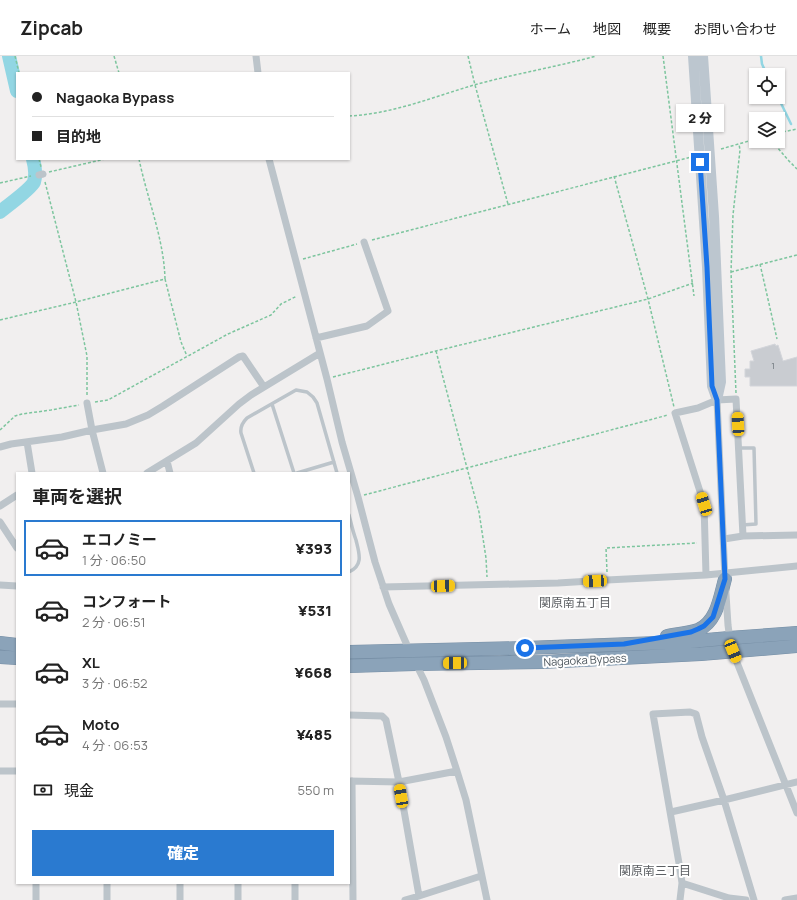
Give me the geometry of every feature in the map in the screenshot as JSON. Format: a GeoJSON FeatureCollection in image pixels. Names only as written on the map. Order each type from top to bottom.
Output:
{"type":"FeatureCollection","features":[{"type":"Feature","properties":{"kind":"highway"},"geometry":{"type":"LineString","coordinates":[[624,644],[691,632],[704,626],[713,617],[725,576]]}},
{"type":"Feature","properties":{"kind":"highway","name":"Nagaoka Bypass"},"geometry":{"type":"LineString","coordinates":[[350,652],[525,648],[684,642],[797,633]]}},
{"type":"Feature","properties":{"kind":"highway"},"geometry":{"type":"LineString","coordinates":[[0,643],[16,644]]}},
{"type":"Feature","properties":{"kind":"highway","name":"Nagaoka Bypass"},"geometry":{"type":"LineString","coordinates":[[350,666],[542,662],[701,654],[797,646]]}},
{"type":"Feature","properties":{"kind":"highway"},"geometry":{"type":"LineString","coordinates":[[0,657],[16,658]]}},
{"type":"Feature","properties":{"kind":"street"},"geometry":{"type":"LineString","coordinates":[[256,56],[258,72]]}},
{"type":"Feature","properties":{"kind":"street"},"geometry":{"type":"LineString","coordinates":[[693,56],[707,267],[712,386],[717,400]]}},
{"type":"Feature","properties":{"kind":"street"},"geometry":{"type":"LineString","coordinates":[[703,56],[714,216],[721,382],[717,400],[729,638],[797,813]]}},
{"type":"Feature","properties":{"kind":"street"},"geometry":{"type":"LineString","coordinates":[[269,160],[327,379],[342,442],[375,562],[398,626],[424,680],[446,737],[466,800],[487,900]]}},
{"type":"Feature","properties":{"kind":"street"},"geometry":{"type":"LineString","coordinates":[[316,338],[367,326],[388,311],[364,242]]}},
{"type":"Feature","properties":{"kind":"street"},"geometry":{"type":"LineString","coordinates":[[150,472],[196,443],[239,404],[320,353]]}},
{"type":"Feature","properties":{"kind":"street"},"geometry":{"type":"LineString","coordinates":[[0,447],[11,444],[62,437],[126,424],[148,415],[243,356],[264,387]]}},
{"type":"Feature","properties":{"kind":"street"},"geometry":{"type":"LineString","coordinates":[[706,575],[704,504],[675,413],[698,408],[717,400],[736,399],[743,536]]}},
{"type":"Feature","properties":{"kind":"street"},"geometry":{"type":"LineString","coordinates":[[87,403],[103,472]]}},
{"type":"Feature","properties":{"kind":"street"},"geometry":{"type":"LineString","coordinates":[[27,442],[32,472]]}},
{"type":"Feature","properties":{"kind":"street"},"geometry":{"type":"LineString","coordinates":[[167,461],[170,472]]}},
{"type":"Feature","properties":{"kind":"street"},"geometry":{"type":"LineString","coordinates":[[0,506],[16,496]]}},
{"type":"Feature","properties":{"kind":"street"},"geometry":{"type":"LineString","coordinates":[[0,522],[16,546]]}},
{"type":"Feature","properties":{"kind":"street"},"geometry":{"type":"LineString","coordinates":[[724,539],[743,536],[797,535]]}},
{"type":"Feature","properties":{"kind":"street"},"geometry":{"type":"LineString","coordinates":[[383,587],[488,585],[706,575],[725,576],[797,566]]}},
{"type":"Feature","properties":{"kind":"street"},"geometry":{"type":"LineString","coordinates":[[0,585],[16,586]]}},
{"type":"Feature","properties":{"kind":"street"},"geometry":{"type":"LineString","coordinates":[[0,704],[16,704]]}},
{"type":"Feature","properties":{"kind":"street"},"geometry":{"type":"LineString","coordinates":[[680,900],[682,882],[653,714],[690,712],[696,714],[754,900]]}},
{"type":"Feature","properties":{"kind":"street"},"geometry":{"type":"LineString","coordinates":[[350,714],[382,716],[386,720],[399,782],[419,896]]}},
{"type":"Feature","properties":{"kind":"street"},"geometry":{"type":"LineString","coordinates":[[0,771],[16,771]]}},
{"type":"Feature","properties":{"kind":"street"},"geometry":{"type":"LineString","coordinates":[[353,900],[351,781],[399,782],[457,771]]}},
{"type":"Feature","properties":{"kind":"street"},"geometry":{"type":"LineString","coordinates":[[671,812],[797,782]]}},
{"type":"Feature","properties":{"kind":"street"},"geometry":{"type":"LineString","coordinates":[[405,900],[481,876]]}},
{"type":"Feature","properties":{"kind":"street"},"geometry":{"type":"LineString","coordinates":[[682,882],[729,898],[746,900]]}},
{"type":"Feature","properties":{"kind":"street"},"geometry":{"type":"LineString","coordinates":[[36,884],[36,900]]}},
{"type":"Feature","properties":{"kind":"street"},"geometry":{"type":"LineString","coordinates":[[107,884],[107,900]]}},
{"type":"Feature","properties":{"kind":"street"},"geometry":{"type":"LineString","coordinates":[[180,884],[180,900]]}},
{"type":"Feature","properties":{"kind":"street"},"geometry":{"type":"LineString","coordinates":[[238,884],[238,900]]}},
{"type":"Feature","properties":{"kind":"street"},"geometry":{"type":"LineString","coordinates":[[295,884],[295,900]]}},
{"type":"Feature","properties":{"kind":"street"},"geometry":{"type":"LineString","coordinates":[[786,900],[797,898]]}},
{"type":"Feature","properties":{"kind":"lane"},"geometry":{"type":"LineString","coordinates":[[254,472],[240,428],[247,418],[296,390],[307,392],[317,403],[337,472]]}},
{"type":"Feature","properties":{"kind":"lane"},"geometry":{"type":"LineString","coordinates":[[272,404],[295,472]]}},
{"type":"Feature","properties":{"kind":"lane"},"geometry":{"type":"LineString","coordinates":[[739,448],[754,448],[756,524],[742,525]]}},
{"type":"Feature","properties":{"kind":"lane"},"geometry":{"type":"LineString","coordinates":[[299,472],[334,462]]}},
{"type":"Feature","properties":{"kind":"lane"},"geometry":{"type":"LineString","coordinates":[[350,519],[360,555],[357,566],[350,572]]}},
{"type":"Feature","properties":{"kind":"path"},"geometry":{"type":"LineString","coordinates":[[15,56],[19,72]]}},
{"type":"Feature","properties":{"kind":"path"},"geometry":{"type":"LineString","coordinates":[[114,56],[118,72]]}},
{"type":"Feature","properties":{"kind":"path"},"geometry":{"type":"LineString","coordinates":[[468,56],[508,204]]}},
{"type":"Feature","properties":{"kind":"path"},"geometry":{"type":"LineString","coordinates":[[350,116],[389,110],[475,85],[596,56]]}},
{"type":"Feature","properties":{"kind":"path"},"geometry":{"type":"LineString","coordinates":[[663,56],[694,296]]}},
{"type":"Feature","properties":{"kind":"path"},"geometry":{"type":"LineString","coordinates":[[785,132],[797,129]]}},
{"type":"Feature","properties":{"kind":"path"},"geometry":{"type":"LineString","coordinates":[[721,149],[749,141]]}},
{"type":"Feature","properties":{"kind":"path"},"geometry":{"type":"LineString","coordinates":[[736,399],[731,272],[733,215],[740,150],[739,144]]}},
{"type":"Feature","properties":{"kind":"path"},"geometry":{"type":"LineString","coordinates":[[778,148],[797,169]]}},
{"type":"Feature","properties":{"kind":"path"},"geometry":{"type":"LineString","coordinates":[[296,261],[693,156]]}},
{"type":"Feature","properties":{"kind":"path"},"geometry":{"type":"LineString","coordinates":[[87,403],[86,356],[76,302],[41,174],[102,160]]}},
{"type":"Feature","properties":{"kind":"path"},"geometry":{"type":"LineString","coordinates":[[139,160],[143,181],[158,234],[164,264],[165,279],[181,342],[187,356]]}},
{"type":"Feature","properties":{"kind":"path"},"geometry":{"type":"LineString","coordinates":[[358,497],[675,413],[648,299],[614,176]]}},
{"type":"Feature","properties":{"kind":"path"},"geometry":{"type":"LineString","coordinates":[[0,183],[28,177]]}},
{"type":"Feature","properties":{"kind":"path"},"geometry":{"type":"LineString","coordinates":[[731,272],[797,254]]}},
{"type":"Feature","properties":{"kind":"path"},"geometry":{"type":"LineString","coordinates":[[760,264],[777,339]]}},
{"type":"Feature","properties":{"kind":"path"},"geometry":{"type":"LineString","coordinates":[[0,320],[165,279]]}},
{"type":"Feature","properties":{"kind":"path"},"geometry":{"type":"LineString","coordinates":[[327,379],[648,299],[693,283]]}},
{"type":"Feature","properties":{"kind":"path"},"geometry":{"type":"LineString","coordinates":[[0,430],[15,416],[22,414],[108,400],[228,334],[270,315],[281,304],[304,294]]}},
{"type":"Feature","properties":{"kind":"path"},"geometry":{"type":"LineString","coordinates":[[436,351],[479,512],[486,558],[488,585]]}},
{"type":"Feature","properties":{"kind":"path"},"geometry":{"type":"LineString","coordinates":[[607,580],[606,548],[705,543]]}},
{"type":"Feature","properties":{"kind":"building"},"geometry":{"type":"Polygon","coordinates":[[[775,344],[776,346],[778,345],[783,361],[797,357],[797,386],[750,386],[750,377],[745,377],[745,369],[750,369],[750,361],[754,361],[751,351],[775,344]]]}},
{"type":"Feature","properties":{"kind":"waterway"},"geometry":{"type":"LineString","coordinates":[[9,56],[16,87]]}},
{"type":"Feature","properties":{"kind":"waterway"},"geometry":{"type":"LineString","coordinates":[[761,56],[764,68]]}},
{"type":"Feature","properties":{"kind":"waterway"},"geometry":{"type":"LineString","coordinates":[[781,104],[791,124]]}},
{"type":"Feature","properties":{"kind":"waterway"},"geometry":{"type":"LineString","coordinates":[[0,212],[24,193],[34,182],[35,170],[33,160]]}},
{"type":"Feature","properties":{"kind":"district","name":"関原南五丁目"},"geometry":{"type":"Point","coordinates":[575,603]}},
{"type":"Feature","properties":{"kind":"district","name":"関原南三丁目"},"geometry":{"type":"Point","coordinates":[655,871]}},
{"type":"Feature","properties":{"kind":"route"},"geometry":{"type":"LineString","coordinates":[[525,648],[624,644],[691,632],[704,626],[710,621],[718,604],[725,579],[723,510],[717,400],[712,386],[707,267],[700,162]]}}]}
